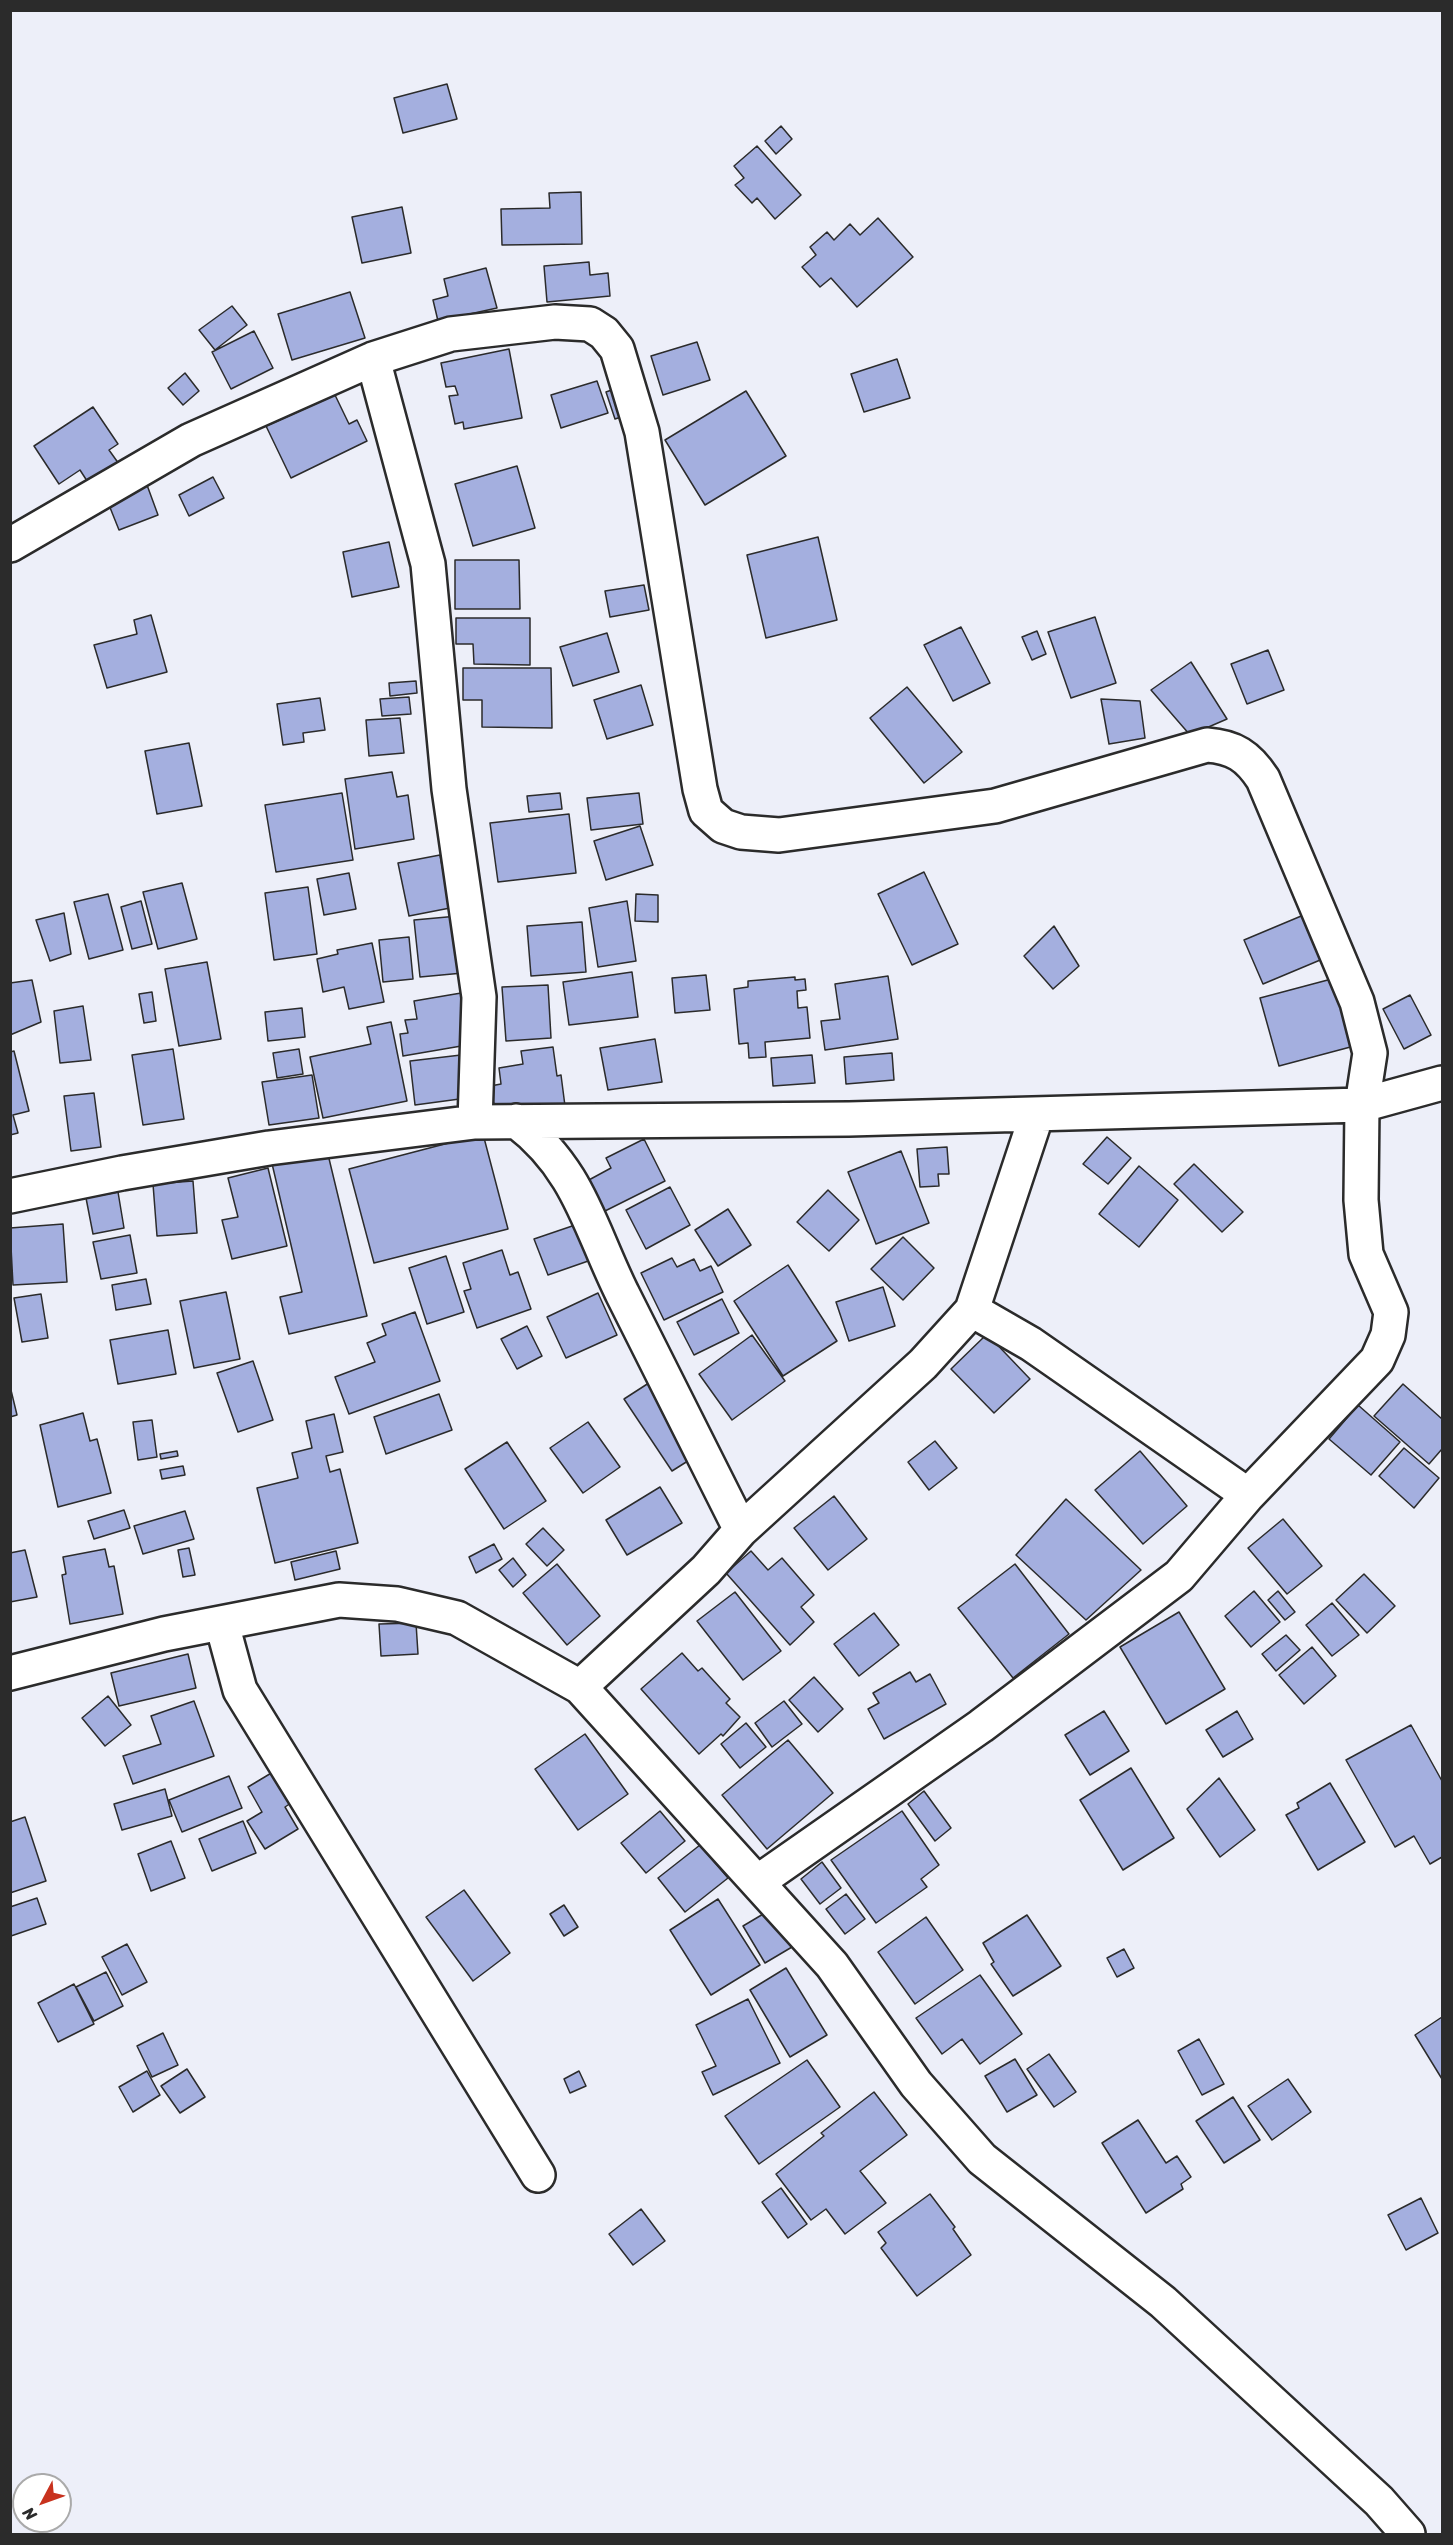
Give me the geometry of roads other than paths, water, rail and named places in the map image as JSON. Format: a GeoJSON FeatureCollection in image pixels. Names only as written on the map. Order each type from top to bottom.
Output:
{"type":"FeatureCollection","features":[{"type":"Feature","properties":{"kind":"street"},"geometry":{"type":"LineString","coordinates":[[10,544],[191,440],[373,359],[451,334],[555,322],[590,324],[604,333],[617,349],[642,432],[700,789],[706,811],[723,826],[741,832],[779,835],[995,806],[1207,745],[1226,746],[1239,752],[1253,764],[1263,779],[1357,1002],[1370,1053],[1362,1105],[1361,1200],[1366,1254],[1391,1312],[1388,1335],[1377,1360],[1248,1495],[1179,1576],[981,1726],[759,1881]]}},
{"type":"Feature","properties":{"kind":"street"},"geometry":{"type":"LineString","coordinates":[[373,359],[428,564],[449,789],[479,997],[475,1122]]}},
{"type":"Feature","properties":{"kind":"street"},"geometry":{"type":"LineString","coordinates":[[10,1196],[122,1173],[269,1148],[475,1122],[849,1119],[1362,1105],[1443,1083]]}},
{"type":"Feature","properties":{"kind":"street"},"geometry":{"type":"LineString","coordinates":[[580,1687],[706,1570],[741,1530],[923,1364],[972,1310],[1037,1114]]}},
{"type":"Feature","properties":{"kind":"street"},"geometry":{"type":"LineString","coordinates":[[516,1121],[557,1158],[581,1198],[621,1291],[741,1530]]}},
{"type":"Feature","properties":{"kind":"street"},"geometry":{"type":"LineString","coordinates":[[972,1310],[1031,1344],[1248,1495]]}},
{"type":"Feature","properties":{"kind":"street"},"geometry":{"type":"LineString","coordinates":[[10,1673],[164,1634],[339,1600],[397,1604],[457,1618],[580,1687],[759,1881],[832,1965],[916,2084],[982,2159],[1163,2302],[1378,2501],[1408,2535]]}},
{"type":"Feature","properties":{"kind":"street"},"geometry":{"type":"LineString","coordinates":[[222,1624],[240,1690],[538,2175]]}}]}
